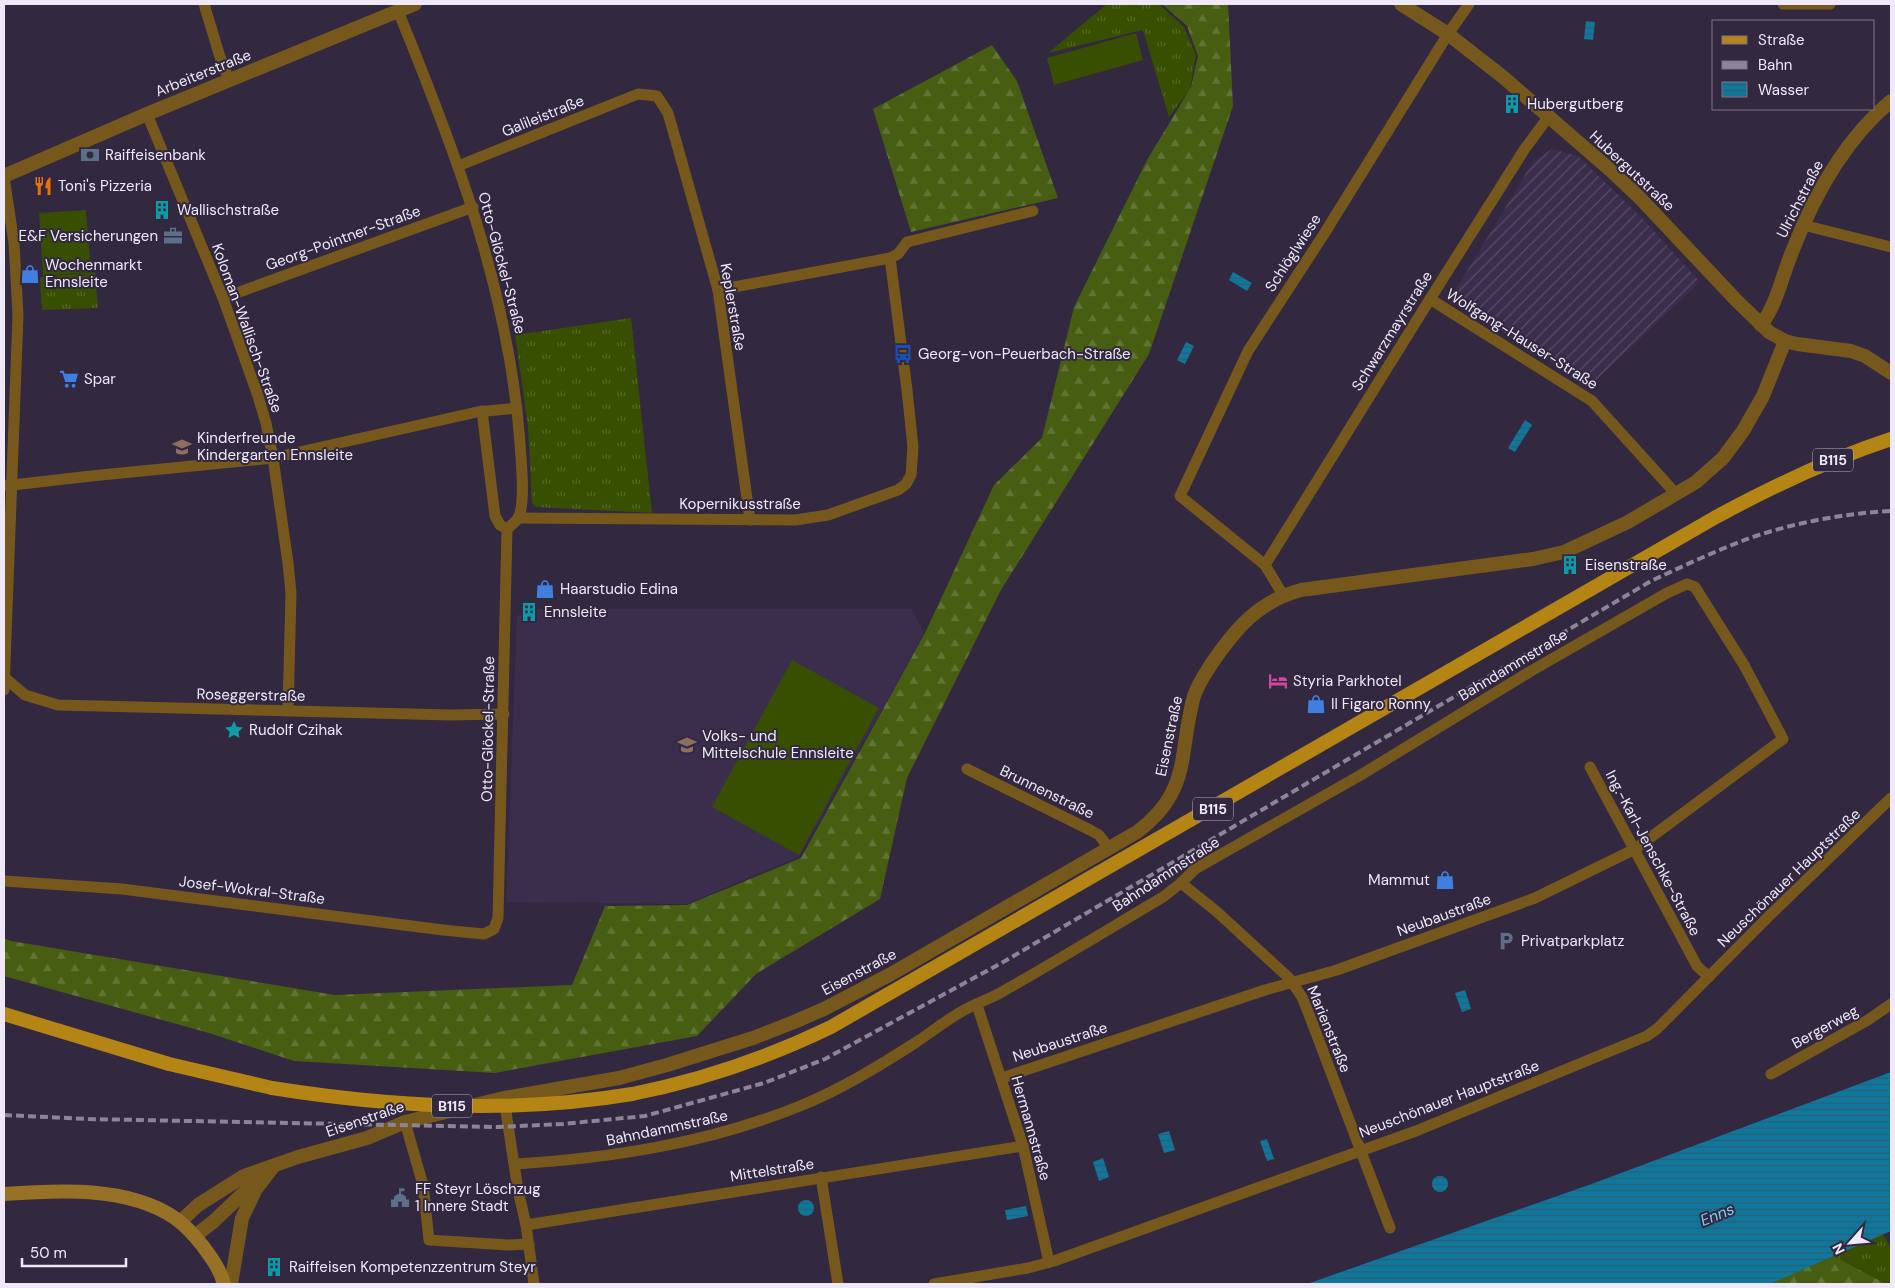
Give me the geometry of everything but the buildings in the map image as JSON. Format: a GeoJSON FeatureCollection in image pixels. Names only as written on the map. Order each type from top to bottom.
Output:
{"type":"FeatureCollection","features":[{"type":"Feature","properties":{"kind":"main road","name":"Eisenstraße"},"geometry":{"type":"LineString","coordinates":[[4,1014],[169,1064],[272,1088],[361,1101],[399,1104],[485,1107],[562,1104],[632,1094],[686,1082],[740,1066],[831,1028],[1716,517],[1777,485],[1850,453],[1891,439]]}},
{"type":"Feature","properties":{"kind":"main road"},"geometry":{"type":"LineString","coordinates":[[4,1194],[70,1192],[128,1198],[159,1209],[180,1222],[195,1236],[216,1265],[224,1284]]}},
{"type":"Feature","properties":{"kind":"street"},"geometry":{"type":"LineString","coordinates":[[204,4],[229,80]]}},
{"type":"Feature","properties":{"kind":"street","name":"Arbeiterstraße"},"geometry":{"type":"LineString","coordinates":[[4,176],[147,114],[415,4]]}},
{"type":"Feature","properties":{"kind":"street","name":"Hubergutstraße"},"geometry":{"type":"LineString","coordinates":[[1401,4],[1448,34],[1549,116],[1640,198],[1761,325],[1785,341]]}},
{"type":"Feature","properties":{"kind":"street","name":"Schlöglwiese"},"geometry":{"type":"LineString","coordinates":[[1265,565],[1180,496],[1248,351],[1324,234],[1448,34],[1469,4]]}},
{"type":"Feature","properties":{"kind":"street"},"geometry":{"type":"LineString","coordinates":[[1783,4],[1830,4]]}},
{"type":"Feature","properties":{"kind":"street","name":"Otto-Glöckel-Straße"},"geometry":{"type":"LineString","coordinates":[[398,11],[473,207],[502,320],[508,346],[516,408],[522,481],[518,518]]}},
{"type":"Feature","properties":{"kind":"street","name":"Galileistraße"},"geometry":{"type":"LineString","coordinates":[[458,166],[638,94]]}},
{"type":"Feature","properties":{"kind":"street","name":"Keplerstraße"},"geometry":{"type":"LineString","coordinates":[[638,94],[658,96],[668,114],[718,290],[750,520]]}},
{"type":"Feature","properties":{"kind":"street","name":"Ulrichstraße"},"geometry":{"type":"LineString","coordinates":[[1761,325],[1771,312],[1792,251],[1823,184],[1844,151],[1864,127],[1891,101]]}},
{"type":"Feature","properties":{"kind":"street","name":"Koloman-Wallisch-Straße"},"geometry":{"type":"LineString","coordinates":[[147,114],[223,298],[258,396],[273,458],[291,594],[288,711]]}},
{"type":"Feature","properties":{"kind":"street","name":"Schwarzmayrstraße"},"geometry":{"type":"LineString","coordinates":[[1265,565],[1524,150],[1549,116]]}},
{"type":"Feature","properties":{"kind":"street"},"geometry":{"type":"LineString","coordinates":[[4,176],[14,243],[18,316],[8,486],[4,690]]}},
{"type":"Feature","properties":{"kind":"street","name":"Georg-Pointner-Straße"},"geometry":{"type":"LineString","coordinates":[[223,298],[473,207]]}},
{"type":"Feature","properties":{"kind":"street"},"geometry":{"type":"LineString","coordinates":[[718,290],[890,258],[898,254],[907,242],[1033,211]]}},
{"type":"Feature","properties":{"kind":"street"},"geometry":{"type":"LineString","coordinates":[[1803,225],[1891,247]]}},
{"type":"Feature","properties":{"kind":"street","name":"Kopernikusstraße"},"geometry":{"type":"LineString","coordinates":[[518,518],[796,520],[828,515],[898,490],[906,484],[911,476],[913,447],[890,258]]}},
{"type":"Feature","properties":{"kind":"street","name":"Wolfgang-Hauser-Straße"},"geometry":{"type":"LineString","coordinates":[[1430,299],[1592,401],[1677,495]]}},
{"type":"Feature","properties":{"kind":"street"},"geometry":{"type":"LineString","coordinates":[[1785,341],[1810,347],[1851,351],[1865,356],[1891,373]]}},
{"type":"Feature","properties":{"kind":"street","name":"Eisenstraße"},"geometry":{"type":"LineString","coordinates":[[180,1222],[198,1205],[236,1180],[298,1157],[367,1138],[405,1122],[504,1098],[619,1078],[667,1066],[753,1038],[794,1022],[824,1009],[891,974],[1137,832],[1160,812],[1180,774],[1194,695],[1200,682],[1225,645],[1253,614],[1283,595],[1300,590],[1514,563],[1549,556],[1591,540],[1644,514],[1677,495],[1704,476],[1734,445],[1763,396],[1785,341]]}},
{"type":"Feature","properties":{"kind":"street"},"geometry":{"type":"LineString","coordinates":[[8,486],[273,458],[482,411],[516,408]]}},
{"type":"Feature","properties":{"kind":"street"},"geometry":{"type":"LineString","coordinates":[[482,411],[495,516],[500,525],[507,529],[518,518]]}},
{"type":"Feature","properties":{"kind":"street","name":"Otto-Glöckel-Straße"},"geometry":{"type":"LineString","coordinates":[[494,929],[498,918],[507,529]]}},
{"type":"Feature","properties":{"kind":"street"},"geometry":{"type":"LineString","coordinates":[[1265,565],[1283,595]]}},
{"type":"Feature","properties":{"kind":"street","name":"Bahndammstraße"},"geometry":{"type":"LineString","coordinates":[[515,1164],[580,1160],[640,1151],[717,1134],[770,1118],[801,1106],[861,1076],[917,1042],[958,1014],[977,1005],[1163,897],[1195,869],[1359,776],[1531,671],[1680,586],[1687,584],[1696,587],[1744,665]]}},
{"type":"Feature","properties":{"kind":"street","name":"Neubaustraße"},"geometry":{"type":"LineString","coordinates":[[1002,1078],[1265,990],[1337,970],[1535,898],[1635,849],[1783,739],[1744,665]]}},
{"type":"Feature","properties":{"kind":"street","name":"Roseggerstraße"},"geometry":{"type":"LineString","coordinates":[[4,678],[25,695],[58,705],[451,715],[504,714]]}},
{"type":"Feature","properties":{"kind":"street","name":"Ing.-Karl-Jenschke-Straße"},"geometry":{"type":"LineString","coordinates":[[1590,767],[1697,966],[1708,978]]}},
{"type":"Feature","properties":{"kind":"street","name":"Brunnenstraße"},"geometry":{"type":"LineString","coordinates":[[967,769],[1099,835],[1109,848]]}},
{"type":"Feature","properties":{"kind":"street","name":"Neuschönauer Hauptstraße"},"geometry":{"type":"LineString","coordinates":[[934,1284],[1028,1268],[1050,1262],[1416,1131],[1648,1036],[1891,798]]}},
{"type":"Feature","properties":{"kind":"street","name":"Josef-Wokral-Straße"},"geometry":{"type":"LineString","coordinates":[[4,881],[122,889],[443,930],[484,934],[494,929]]}},
{"type":"Feature","properties":{"kind":"street","name":"Marienstraße"},"geometry":{"type":"LineString","coordinates":[[1181,883],[1216,911],[1293,983],[1302,997],[1390,1228]]}},
{"type":"Feature","properties":{"kind":"street","name":"Bergerweg"},"geometry":{"type":"LineString","coordinates":[[1771,1074],[1868,1020],[1891,1004]]}},
{"type":"Feature","properties":{"kind":"street","name":"Hermannstraße"},"geometry":{"type":"LineString","coordinates":[[977,1005],[1023,1146],[1050,1262]]}},
{"type":"Feature","properties":{"kind":"street"},"geometry":{"type":"LineString","coordinates":[[504,1098],[534,1284]]}},
{"type":"Feature","properties":{"kind":"street"},"geometry":{"type":"LineString","coordinates":[[405,1122],[423,1185],[429,1240],[529,1244]]}},
{"type":"Feature","properties":{"kind":"street","name":"Mittelstraße"},"geometry":{"type":"LineString","coordinates":[[526,1225],[1023,1146]]}},
{"type":"Feature","properties":{"kind":"street","name":"Eisenstraße"},"geometry":{"type":"LineString","coordinates":[[195,1236],[274,1167]]}},
{"type":"Feature","properties":{"kind":"street","name":"Eisenstraße"},"geometry":{"type":"LineString","coordinates":[[232,1284],[242,1218],[256,1189],[274,1167]]}},
{"type":"Feature","properties":{"kind":"street"},"geometry":{"type":"LineString","coordinates":[[821,1178],[838,1284]]}},
{"type":"Feature","properties":{"kind":"shaded area"},"geometry":{"type":"Polygon","coordinates":[[[1552,149],[1578,156],[1642,218],[1700,282],[1590,386],[1450,299],[1533,162],[1552,149]]]}},
{"type":"Feature","properties":{"kind":"shaded area","name":"Volks- und Mittelschule Ennsleite"},"geometry":{"type":"Polygon","coordinates":[[[537,609],[912,609],[924,634],[800,856],[687,904],[506,902],[517,615],[537,616],[537,609]]]}},
{"type":"Feature","properties":{"kind":"green space"},"geometry":{"type":"Polygon","coordinates":[[[1107,4],[1159,4],[1184,27],[1196,55],[1190,89],[1169,117],[1143,30],[1048,53],[1107,4]]]}},
{"type":"Feature","properties":{"kind":"green space"},"geometry":{"type":"Polygon","coordinates":[[[1162,4],[1228,4],[1233,106],[1149,354],[1001,590],[907,778],[880,899],[756,974],[697,1036],[495,1073],[294,1061],[209,1033],[4,976],[4,938],[11,941],[335,995],[572,985],[605,906],[687,905],[801,858],[925,633],[994,485],[1042,438],[1074,307],[1147,160],[1191,87],[1198,56],[1187,26],[1162,4]]]}},
{"type":"Feature","properties":{"kind":"green space"},"geometry":{"type":"Polygon","coordinates":[[[1136,33],[1143,60],[1054,85],[1047,58],[1136,33]]]}},
{"type":"Feature","properties":{"kind":"green space"},"geometry":{"type":"Polygon","coordinates":[[[992,45],[1017,81],[1058,198],[911,232],[873,109],[992,45]]]}},
{"type":"Feature","properties":{"kind":"green space"},"geometry":{"type":"Polygon","coordinates":[[[86,210],[91,272],[43,276],[39,213],[86,210]]]}},
{"type":"Feature","properties":{"kind":"green space"},"geometry":{"type":"Polygon","coordinates":[[[95,272],[98,308],[42,310],[40,277],[95,272]]]}},
{"type":"Feature","properties":{"kind":"green space"},"geometry":{"type":"Polygon","coordinates":[[[631,318],[652,513],[536,507],[532,503],[528,427],[515,335],[631,318]]]}},
{"type":"Feature","properties":{"kind":"green space"},"geometry":{"type":"Polygon","coordinates":[[[792,660],[879,708],[799,855],[712,807],[792,660]]]}},
{"type":"Feature","properties":{"kind":"green space"},"geometry":{"type":"Polygon","coordinates":[[[1883,1234],[1891,1248],[1891,1284],[1886,1284],[1834,1256],[1883,1234]]]}},
{"type":"Feature","properties":{"kind":"green space"},"geometry":{"type":"Polygon","coordinates":[[[1834,1256],[1886,1284],[1767,1284],[1834,1256]]]}},
{"type":"Feature","properties":{"kind":"water"},"geometry":{"type":"Polygon","coordinates":[[[1586,21],[1595,22],[1593,40],[1584,39],[1586,21]]]}},
{"type":"Feature","properties":{"kind":"water"},"geometry":{"type":"Polygon","coordinates":[[[1233,272],[1252,283],[1247,291],[1229,280],[1233,272]]]}},
{"type":"Feature","properties":{"kind":"water"},"geometry":{"type":"Polygon","coordinates":[[[1186,342],[1194,346],[1185,364],[1177,360],[1186,342]]]}},
{"type":"Feature","properties":{"kind":"water"},"geometry":{"type":"Polygon","coordinates":[[[1525,420],[1532,425],[1515,452],[1508,448],[1525,420]]]}},
{"type":"Feature","properties":{"kind":"water"},"geometry":{"type":"Polygon","coordinates":[[[1465,990],[1471,1009],[1462,1012],[1455,993],[1465,990]]]}},
{"type":"Feature","properties":{"kind":"water","name":"Enns"},"geometry":{"type":"Polygon","coordinates":[[[1891,1072],[1891,1231],[1770,1284],[1307,1284],[1597,1182],[1891,1072]]]}},
{"type":"Feature","properties":{"kind":"water"},"geometry":{"type":"Polygon","coordinates":[[[1169,1131],[1175,1150],[1164,1153],[1158,1134],[1169,1131]]]}},
{"type":"Feature","properties":{"kind":"water"},"geometry":{"type":"Polygon","coordinates":[[[1267,1139],[1274,1159],[1267,1161],[1260,1141],[1267,1139]]]}},
{"type":"Feature","properties":{"kind":"water"},"geometry":{"type":"Polygon","coordinates":[[[1103,1158],[1109,1177],[1099,1181],[1093,1162],[1103,1158]]]}},
{"type":"Feature","properties":{"kind":"water"},"geometry":{"type":"Polygon","coordinates":[[[1440,1176],[1446,1178],[1448,1184],[1446,1190],[1440,1192],[1434,1190],[1432,1184],[1434,1178],[1440,1176]]]}},
{"type":"Feature","properties":{"kind":"water"},"geometry":{"type":"Polygon","coordinates":[[[806,1200],[812,1202],[814,1208],[812,1214],[806,1216],[800,1214],[798,1208],[800,1202],[806,1200]]]}},
{"type":"Feature","properties":{"kind":"water"},"geometry":{"type":"Polygon","coordinates":[[[1026,1206],[1028,1216],[1007,1220],[1005,1210],[1026,1206]]]}},
{"type":"Feature","properties":{"kind":"railway"},"geometry":{"type":"LineString","coordinates":[[4,1115],[88,1119],[497,1127],[563,1124],[645,1116],[764,1083],[825,1059],[1005,961],[1651,581],[1696,560],[1777,529],[1835,517],[1891,511]]}},
{"type":"Feature","properties":{"kind":"place","name":"Hubergutberg"},"geometry":{"type":"Point","coordinates":[1512,104]}},
{"type":"Feature","properties":{"kind":"place","name":"Raiffeisenbank"},"geometry":{"type":"Point","coordinates":[90,155]}},
{"type":"Feature","properties":{"kind":"place","name":"Toni's Pizzeria"},"geometry":{"type":"Point","coordinates":[43,186]}},
{"type":"Feature","properties":{"kind":"place","name":"Wallischstraße"},"geometry":{"type":"Point","coordinates":[162,210]}},
{"type":"Feature","properties":{"kind":"place","name":"E&F Versicherungen"},"geometry":{"type":"Point","coordinates":[173,236]}},
{"type":"Feature","properties":{"kind":"place","name":"Wochenmarkt Ennsleite"},"geometry":{"type":"Point","coordinates":[30,274]}},
{"type":"Feature","properties":{"kind":"place","name":"Georg-von-Peuerbach-Straße"},"geometry":{"type":"Point","coordinates":[903,354]}},
{"type":"Feature","properties":{"kind":"place","name":"Spar"},"geometry":{"type":"Point","coordinates":[69,379]}},
{"type":"Feature","properties":{"kind":"place","name":"Kinderfreunde Kindergarten Ennsleite"},"geometry":{"type":"Point","coordinates":[182,447]}},
{"type":"Feature","properties":{"kind":"place","name":"Eisenstraße"},"geometry":{"type":"Point","coordinates":[1570,565]}},
{"type":"Feature","properties":{"kind":"place","name":"Haarstudio Edina"},"geometry":{"type":"Point","coordinates":[545,589]}},
{"type":"Feature","properties":{"kind":"place","name":"Ennsleite"},"geometry":{"type":"Point","coordinates":[529,612]}},
{"type":"Feature","properties":{"kind":"place","name":"Styria Parkhotel"},"geometry":{"type":"Point","coordinates":[1278,681]}},
{"type":"Feature","properties":{"kind":"place","name":"Il Figaro Ronny"},"geometry":{"type":"Point","coordinates":[1316,704]}},
{"type":"Feature","properties":{"kind":"place","name":"Rudolf Czihak"},"geometry":{"type":"Point","coordinates":[234,730]}},
{"type":"Feature","properties":{"kind":"place","name":"Volks- und Mittelschule Ennsleite"},"geometry":{"type":"Point","coordinates":[687,745]}},
{"type":"Feature","properties":{"kind":"place","name":"Mammut"},"geometry":{"type":"Point","coordinates":[1445,880]}},
{"type":"Feature","properties":{"kind":"place","name":"Privatparkplatz"},"geometry":{"type":"Point","coordinates":[1506,941]}},
{"type":"Feature","properties":{"kind":"place","name":"FF Steyr Löschzug 1 Innere Stadt"},"geometry":{"type":"Point","coordinates":[400,1198]}},
{"type":"Feature","properties":{"kind":"place","name":"Raiffeisen Kompetenzzentrum Steyr"},"geometry":{"type":"Point","coordinates":[274,1267]}}]}
